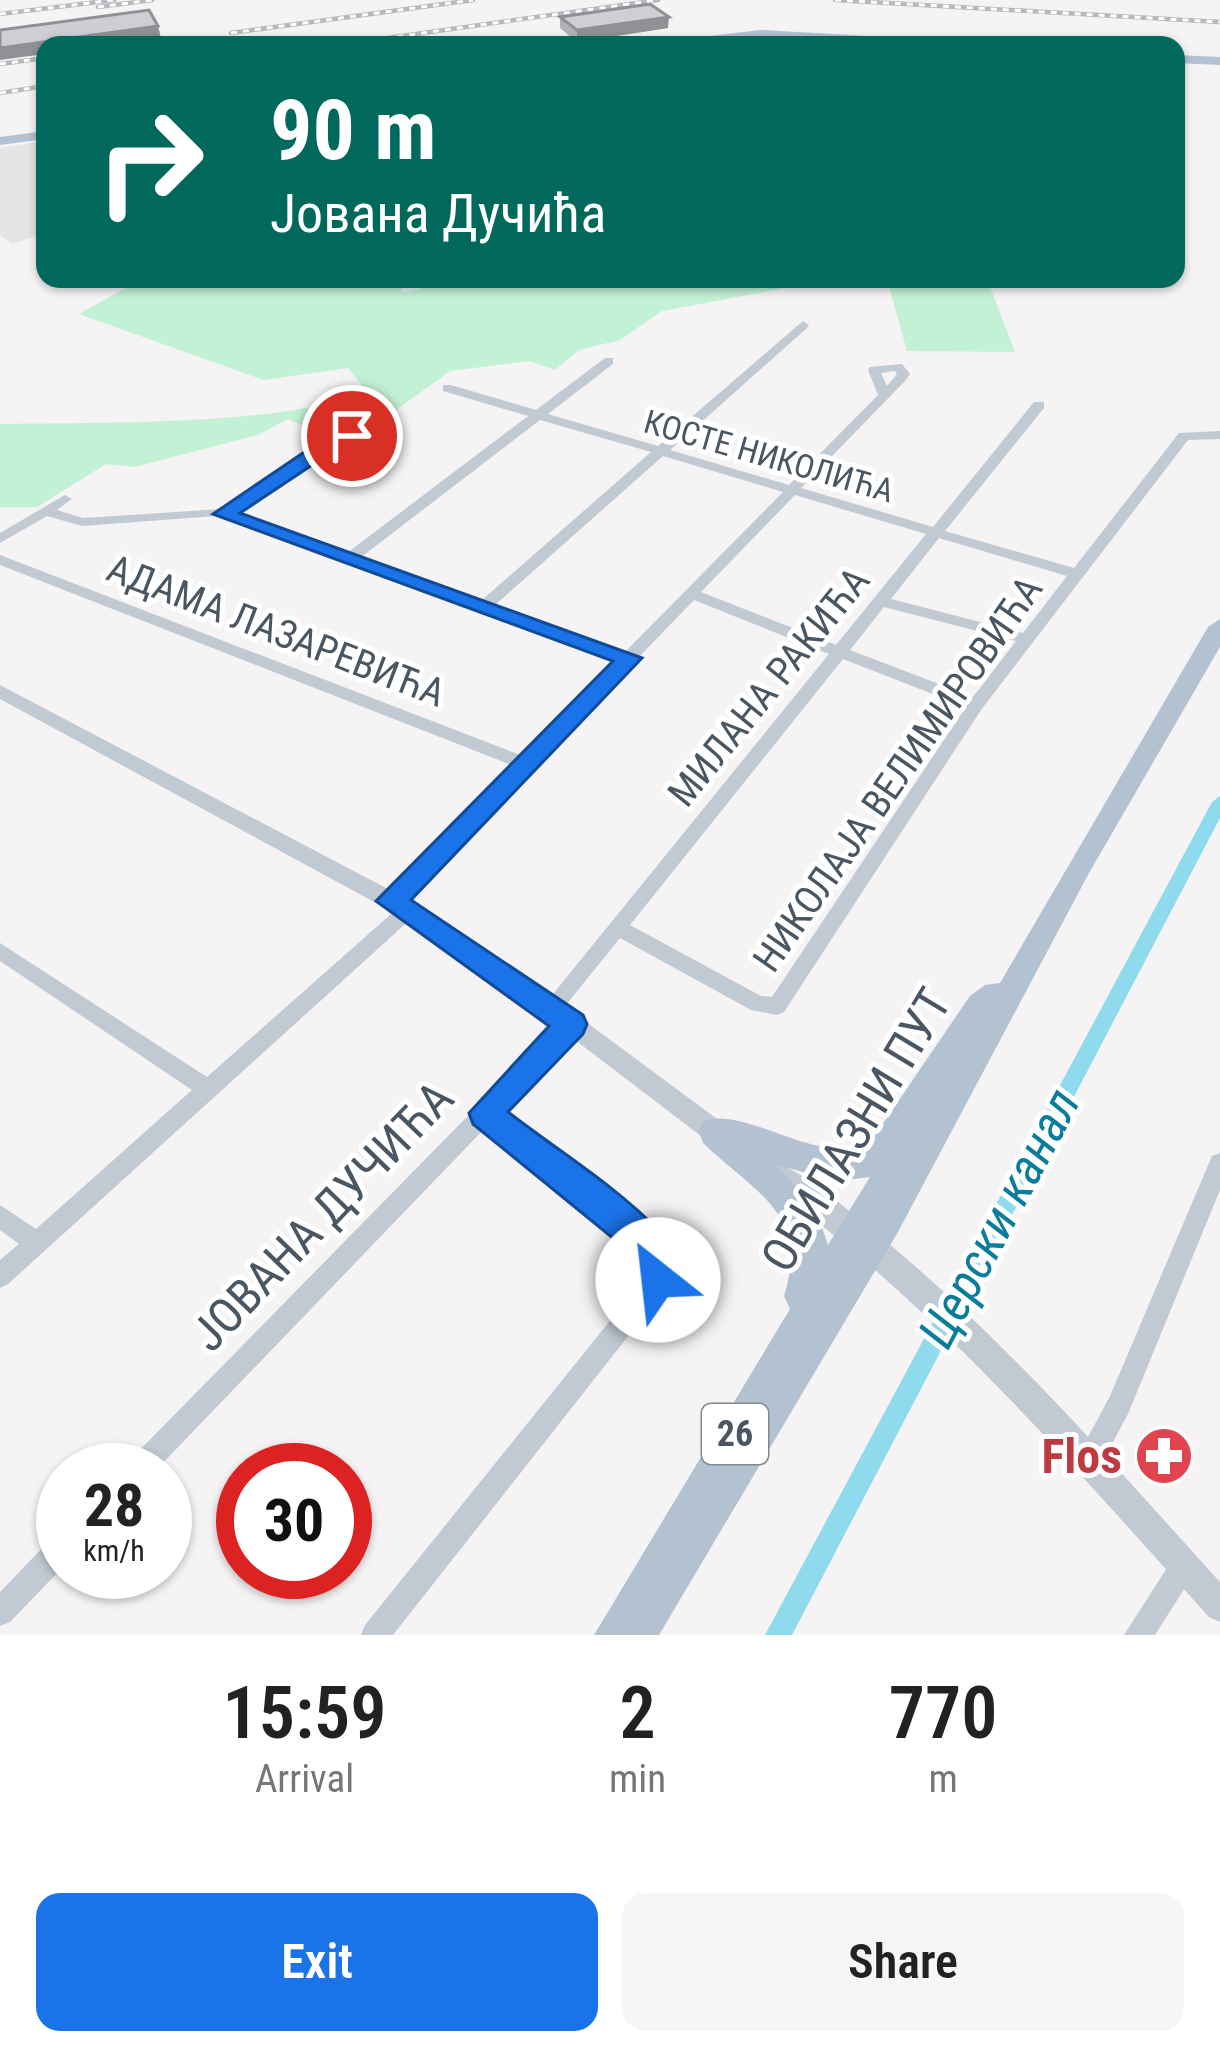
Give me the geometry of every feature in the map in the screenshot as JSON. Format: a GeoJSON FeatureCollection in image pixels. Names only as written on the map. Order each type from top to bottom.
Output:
{"type":"FeatureCollection","features":[{"type":"Feature","properties":{"kind":"main road"},"geometry":{"type":"LineString","coordinates":[[729,36],[786,36]]}},
{"type":"Feature","properties":{"kind":"main road"},"geometry":{"type":"LineString","coordinates":[[1185,59],[1220,61]]}},
{"type":"Feature","properties":{"kind":"main road"},"geometry":{"type":"LineString","coordinates":[[0,141],[36,136]]}},
{"type":"Feature","properties":{"kind":"main road","name":"ОБИЛАЗНИ ПУТ"},"geometry":{"type":"LineString","coordinates":[[863,1239],[996,994],[1078,867],[1220,626]]}},
{"type":"Feature","properties":{"kind":"main road","name":"ОБИЛАЗНИ ПУТ"},"geometry":{"type":"LineString","coordinates":[[624,1631],[967,1077],[1078,867]]}},
{"type":"Feature","properties":{"kind":"main road"},"geometry":{"type":"LineString","coordinates":[[715,1132],[747,1137],[829,1166],[854,1168],[878,1159],[981,1005],[996,994]]}},
{"type":"Feature","properties":{"kind":"main road"},"geometry":{"type":"LineString","coordinates":[[624,1631],[648,1556],[784,1332],[813,1263],[807,1222],[715,1132]]}},
{"type":"Feature","properties":{"kind":"street"},"geometry":{"type":"LineString","coordinates":[[484,606],[802,325]]}},
{"type":"Feature","properties":{"kind":"street"},"geometry":{"type":"LineString","coordinates":[[349,559],[609,361]]}},
{"type":"Feature","properties":{"kind":"street","name":"КОСТЕ НИКОЛИЋА"},"geometry":{"type":"LineString","coordinates":[[447,388],[1076,574]]}},
{"type":"Feature","properties":{"kind":"street"},"geometry":{"type":"LineString","coordinates":[[0,1276],[208,1089],[399,906],[527,764],[886,395]]}},
{"type":"Feature","properties":{"kind":"street","name":"МИЛАНА РАКИЋА"},"geometry":{"type":"LineString","coordinates":[[561,1017],[617,926],[1039,405]]}},
{"type":"Feature","properties":{"kind":"street"},"geometry":{"type":"LineString","coordinates":[[224,514],[329,445],[375,427]]}},
{"type":"Feature","properties":{"kind":"street","name":"НИКОЛАЈА ВЕЛИМИРОВИЋА"},"geometry":{"type":"LineString","coordinates":[[617,926],[758,1004],[777,1006],[976,705],[1076,574],[1184,436],[1220,435]]}},
{"type":"Feature","properties":{"kind":"street"},"geometry":{"type":"LineString","coordinates":[[0,539],[64,499]]}},
{"type":"Feature","properties":{"kind":"street"},"geometry":{"type":"LineString","coordinates":[[46,511],[82,522],[224,514],[630,658]]}},
{"type":"Feature","properties":{"kind":"street","name":"АДАМА ЛАЗАРЕВИЋА"},"geometry":{"type":"LineString","coordinates":[[0,560],[527,764]]}},
{"type":"Feature","properties":{"kind":"street"},"geometry":{"type":"LineString","coordinates":[[692,594],[976,705]]}},
{"type":"Feature","properties":{"kind":"street"},"geometry":{"type":"LineString","coordinates":[[880,601],[1027,639]]}},
{"type":"Feature","properties":{"kind":"street"},"geometry":{"type":"LineString","coordinates":[[0,691],[399,906],[561,1017],[863,1239],[926,1292],[1012,1376],[1220,1606]]}},
{"type":"Feature","properties":{"kind":"street"},"geometry":{"type":"LineString","coordinates":[[0,951],[208,1089]]}},
{"type":"Feature","properties":{"kind":"street","name":"ЈОВАНА ДУЧИЋА"},"geometry":{"type":"LineString","coordinates":[[164,1443],[485,1113],[561,1017]]}},
{"type":"Feature","properties":{"kind":"street"},"geometry":{"type":"LineString","coordinates":[[375,1635],[658,1280],[658,1262],[648,1244],[485,1113]]}},
{"type":"Feature","properties":{"kind":"street"},"geometry":{"type":"LineString","coordinates":[[1089,1461],[1119,1405],[1220,1163]]}},
{"type":"Feature","properties":{"kind":"street"},"geometry":{"type":"LineString","coordinates":[[0,1216],[36,1244]]}},
{"type":"Feature","properties":{"kind":"street"},"geometry":{"type":"LineString","coordinates":[[1138,1635],[1184,1567]]}},
{"type":"Feature","properties":{"kind":"street"},"geometry":{"type":"LineString","coordinates":[[0,1612],[36,1575]]}},
{"type":"Feature","properties":{"kind":"shaded area"},"geometry":{"type":"Polygon","coordinates":[[[36,142],[36,236],[12,244],[0,235],[0,148],[36,142]]]}},
{"type":"Feature","properties":{"kind":"green space"},"geometry":{"type":"Polygon","coordinates":[[[126,288],[401,288],[404,292],[423,288],[785,288],[662,311],[620,340],[579,350],[555,370],[529,361],[450,371],[388,416],[332,438],[288,419],[258,435],[134,467],[106,464],[37,507],[0,507],[0,424],[246,416],[336,401],[364,388],[348,368],[264,380],[79,314],[126,288]]]}},
{"type":"Feature","properties":{"kind":"green space"},"geometry":{"type":"Polygon","coordinates":[[[890,288],[990,288],[1015,352],[907,351],[890,288]]]}},
{"type":"Feature","properties":{"kind":"building"},"geometry":{"type":"Polygon","coordinates":[[[650,4],[669,17],[577,30],[560,17],[650,4]]]}},
{"type":"Feature","properties":{"kind":"building"},"geometry":{"type":"Polygon","coordinates":[[[149,10],[158,26],[86,36],[36,36],[36,43],[0,48],[0,30],[149,10]]]}},
{"type":"Feature","properties":{"kind":"waterway","name":"Церски канал"},"geometry":{"type":"LineString","coordinates":[[778,1635],[1220,802]]}},
{"type":"Feature","properties":{"kind":"railway"},"geometry":{"type":"LineString","coordinates":[[0,14],[114,0]]}},
{"type":"Feature","properties":{"kind":"railway"},"geometry":{"type":"LineString","coordinates":[[98,7],[152,0]]}},
{"type":"Feature","properties":{"kind":"railway"},"geometry":{"type":"LineString","coordinates":[[231,33],[473,0]]}},
{"type":"Feature","properties":{"kind":"railway"},"geometry":{"type":"LineString","coordinates":[[402,36],[658,0]]}},
{"type":"Feature","properties":{"kind":"railway"},"geometry":{"type":"LineString","coordinates":[[835,0],[1220,22]]}},
{"type":"Feature","properties":{"kind":"railway"},"geometry":{"type":"LineString","coordinates":[[0,64],[36,59]]}},
{"type":"Feature","properties":{"kind":"railway"},"geometry":{"type":"LineString","coordinates":[[0,93],[36,87]]}},
{"type":"Feature","properties":{"kind":"place","name":"Flos"},"geometry":{"type":"Point","coordinates":[1164,1456]}},
{"type":"Feature","properties":{"kind":"route"},"geometry":{"type":"LineString","coordinates":[[352,436],[329,445],[224,514],[630,658],[391,901],[572,1024],[485,1113],[648,1244],[658,1262],[658,1280]]}}]}
